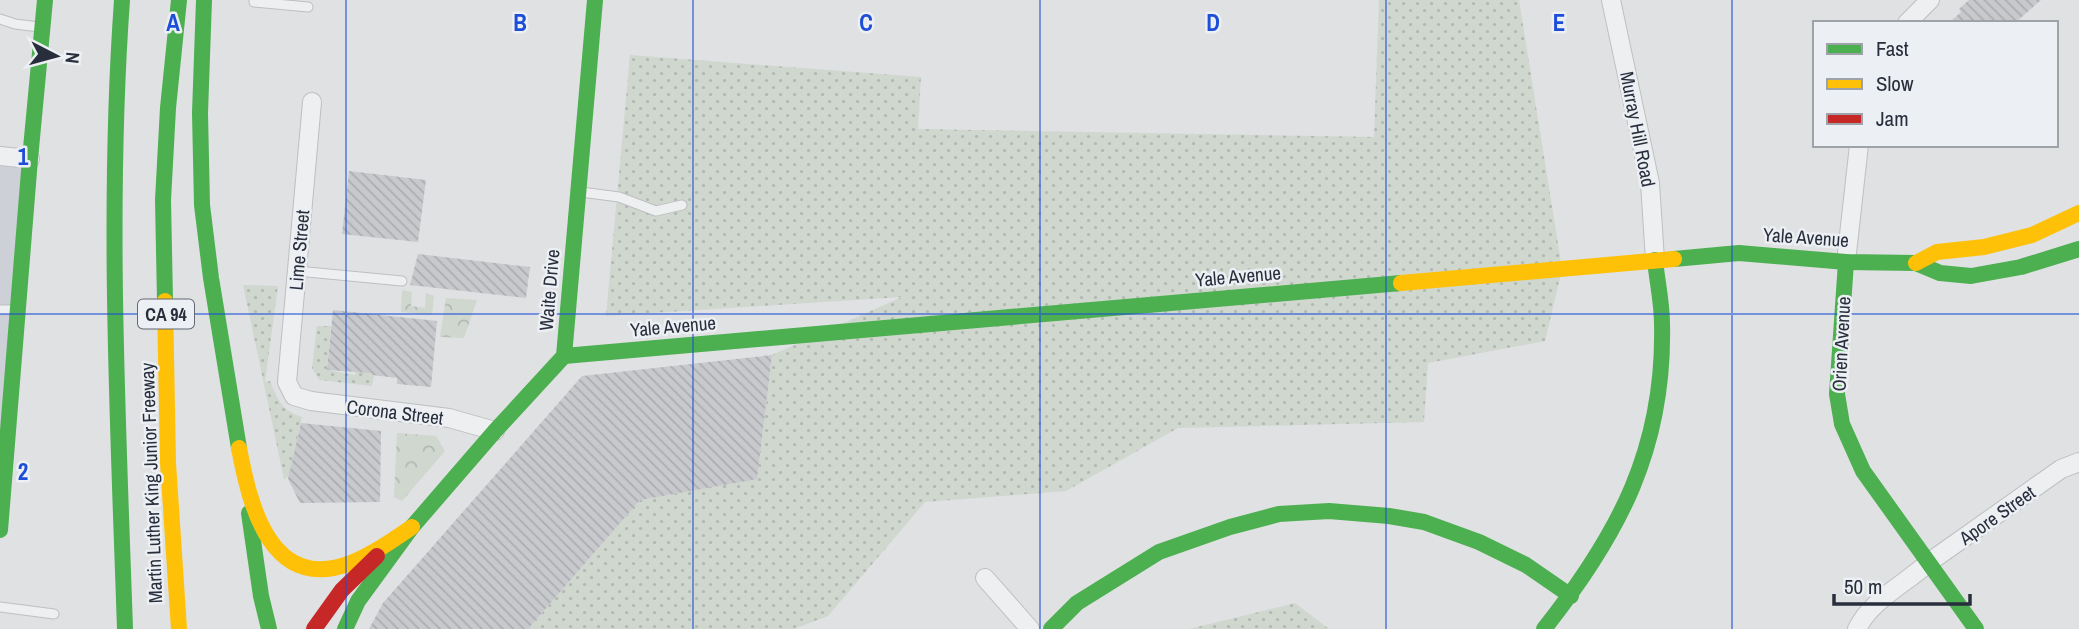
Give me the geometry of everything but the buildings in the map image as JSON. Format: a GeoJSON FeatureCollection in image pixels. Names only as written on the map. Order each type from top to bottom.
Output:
{"type":"FeatureCollection","features":[{"type":"Feature","properties":{"kind":"main road"},"geometry":{"type":"LineString","coordinates":[[0,530],[45,0]]}},
{"type":"Feature","properties":{"kind":"main road","name":"Martin Luther King Junior Freeway"},"geometry":{"type":"LineString","coordinates":[[122,0],[117,72],[115,313],[125,629]]}},
{"type":"Feature","properties":{"kind":"main road","name":"Martin Luther King Junior Freeway"},"geometry":{"type":"LineString","coordinates":[[179,0],[168,108],[163,200],[168,463],[179,629]]}},
{"type":"Feature","properties":{"kind":"main road"},"geometry":{"type":"LineString","coordinates":[[204,0],[199,116],[201,184],[209,263],[241,453],[261,596],[270,629]]}},
{"type":"Feature","properties":{"kind":"main road","name":"Waite Drive"},"geometry":{"type":"LineString","coordinates":[[345,629],[358,601],[412,527],[564,356],[595,0]]}},
{"type":"Feature","properties":{"kind":"main road","name":"Yale Avenue"},"geometry":{"type":"LineString","coordinates":[[1916,263],[1937,251],[1984,247],[2032,235],[2079,213]]}},
{"type":"Feature","properties":{"kind":"main road","name":"Yale Avenue"},"geometry":{"type":"LineString","coordinates":[[564,356],[1739,253],[1846,262],[1916,263],[1940,273],[1971,275],[2021,267],[2079,249]]}},
{"type":"Feature","properties":{"kind":"main road"},"geometry":{"type":"LineString","coordinates":[[1544,629],[1572,596],[1599,556],[1626,506],[1652,429],[1660,381],[1662,321],[1655,260]]}},
{"type":"Feature","properties":{"kind":"main road","name":"Orien Avenue"},"geometry":{"type":"LineString","coordinates":[[1846,262],[1837,394],[1842,424],[1863,471],[1976,629]]}},
{"type":"Feature","properties":{"kind":"main road"},"geometry":{"type":"LineString","coordinates":[[241,453],[255,509],[267,537],[282,555],[302,566],[323,569],[348,564],[376,552],[412,527]]}},
{"type":"Feature","properties":{"kind":"main road"},"geometry":{"type":"LineString","coordinates":[[1051,629],[1077,603],[1158,552],[1230,527],[1279,514],[1329,511],[1424,522],[1479,542],[1526,565],[1572,596]]}},
{"type":"Feature","properties":{"kind":"main road","name":"Waite Drive"},"geometry":{"type":"LineString","coordinates":[[314,629],[325,609],[359,572],[412,527]]}},
{"type":"Feature","properties":{"kind":"street","name":"Murray Hill Road"},"geometry":{"type":"LineString","coordinates":[[1611,0],[1650,183],[1655,260]]}},
{"type":"Feature","properties":{"kind":"street"},"geometry":{"type":"LineString","coordinates":[[1909,21],[1930,0]]}},
{"type":"Feature","properties":{"kind":"street","name":"Lime Street"},"geometry":{"type":"LineString","coordinates":[[295,396],[287,382],[312,102]]}},
{"type":"Feature","properties":{"kind":"street","name":"Orien Avenue"},"geometry":{"type":"LineString","coordinates":[[1846,262],[1859,147]]}},
{"type":"Feature","properties":{"kind":"street"},"geometry":{"type":"LineString","coordinates":[[0,156],[30,159]]}},
{"type":"Feature","properties":{"kind":"street","name":"Corona Street"},"geometry":{"type":"LineString","coordinates":[[295,396],[311,401],[449,418],[495,431]]}},
{"type":"Feature","properties":{"kind":"street","name":"Apore Street"},"geometry":{"type":"LineString","coordinates":[[1857,629],[1862,618],[1882,599],[1915,576],[1928,563],[2061,469],[2079,462]]}},
{"type":"Feature","properties":{"kind":"street"},"geometry":{"type":"LineString","coordinates":[[985,578],[1030,629]]}},
{"type":"Feature","properties":{"kind":"lane"},"geometry":{"type":"LineString","coordinates":[[254,0],[308,7]]}},
{"type":"Feature","properties":{"kind":"lane"},"geometry":{"type":"LineString","coordinates":[[0,19],[15,24],[42,27]]}},
{"type":"Feature","properties":{"kind":"lane"},"geometry":{"type":"LineString","coordinates":[[579,192],[620,197],[656,211],[682,205]]}},
{"type":"Feature","properties":{"kind":"lane"},"geometry":{"type":"LineString","coordinates":[[297,271],[402,281]]}},
{"type":"Feature","properties":{"kind":"lane"},"geometry":{"type":"LineString","coordinates":[[0,310],[18,310]]}},
{"type":"Feature","properties":{"kind":"lane"},"geometry":{"type":"LineString","coordinates":[[0,607],[54,614]]}},
{"type":"Feature","properties":{"kind":"shaded area"},"geometry":{"type":"Polygon","coordinates":[[[0,161],[24,164],[0,505],[0,161]]]}},
{"type":"Feature","properties":{"kind":"green space"},"geometry":{"type":"Polygon","coordinates":[[[1379,0],[1519,0],[1562,269],[1545,341],[1428,363],[1424,422],[1178,428],[1066,491],[925,502],[828,616],[794,629],[528,629],[640,500],[757,478],[772,355],[902,297],[606,316],[630,55],[921,77],[918,129],[1374,137],[1379,0]]]}},
{"type":"Feature","properties":{"kind":"green space"},"geometry":{"type":"Polygon","coordinates":[[[243,285],[278,286],[265,382],[270,381],[285,408],[302,417],[289,476],[284,479],[243,285]]]}},
{"type":"Feature","properties":{"kind":"green space"},"geometry":{"type":"Polygon","coordinates":[[[402,290],[412,292],[411,306],[425,308],[426,293],[434,296],[432,315],[401,312],[402,290]]]}},
{"type":"Feature","properties":{"kind":"green space"},"geometry":{"type":"Polygon","coordinates":[[[446,298],[477,300],[464,338],[440,337],[446,298]]]}},
{"type":"Feature","properties":{"kind":"green space"},"geometry":{"type":"Polygon","coordinates":[[[364,324],[373,348],[372,386],[319,380],[312,368],[317,326],[331,326],[327,370],[355,375],[364,324]]]}},
{"type":"Feature","properties":{"kind":"green space"},"geometry":{"type":"Polygon","coordinates":[[[397,433],[436,436],[445,451],[402,501],[394,497],[397,433]]]}},
{"type":"Feature","properties":{"kind":"green space"},"geometry":{"type":"Polygon","coordinates":[[[1295,603],[1329,629],[1189,629],[1295,603]]]}},
{"type":"Feature","properties":{"kind":"traffic: fast"},"geometry":{"type":"LineString","coordinates":[[0,530],[45,0]]}},
{"type":"Feature","properties":{"kind":"traffic: fast"},"geometry":{"type":"LineString","coordinates":[[122,0],[115,157],[115,236],[125,629]]}},
{"type":"Feature","properties":{"kind":"traffic: fast"},"geometry":{"type":"LineString","coordinates":[[165,301],[163,200],[168,108],[179,0]]}},
{"type":"Feature","properties":{"kind":"traffic: fast"},"geometry":{"type":"LineString","coordinates":[[204,0],[200,113],[202,205],[239,448]]}},
{"type":"Feature","properties":{"kind":"traffic: fast"},"geometry":{"type":"LineString","coordinates":[[345,629],[358,601],[412,527],[564,356],[595,0]]}},
{"type":"Feature","properties":{"kind":"traffic: fast"},"geometry":{"type":"LineString","coordinates":[[1674,259],[1739,253],[1846,262],[1916,263],[1940,273],[1971,276],[2021,267],[2079,249]]}},
{"type":"Feature","properties":{"kind":"traffic: fast"},"geometry":{"type":"LineString","coordinates":[[1544,629],[1571,594],[1615,523],[1646,450],[1661,369],[1662,316],[1655,260]]}},
{"type":"Feature","properties":{"kind":"traffic: fast"},"geometry":{"type":"LineString","coordinates":[[1846,262],[1837,394],[1842,424],[1863,471],[1976,629]]}},
{"type":"Feature","properties":{"kind":"traffic: fast"},"geometry":{"type":"LineString","coordinates":[[564,356],[1401,283]]}},
{"type":"Feature","properties":{"kind":"traffic: fast"},"geometry":{"type":"LineString","coordinates":[[1051,629],[1077,603],[1159,552],[1230,527],[1279,514],[1329,511],[1424,522],[1479,542],[1526,565],[1571,596]]}},
{"type":"Feature","properties":{"kind":"traffic: fast"},"geometry":{"type":"LineString","coordinates":[[249,513],[261,596],[269,629]]}},
{"type":"Feature","properties":{"kind":"traffic: slow"},"geometry":{"type":"LineString","coordinates":[[1916,263],[1937,252],[1984,247],[2032,235],[2079,213]]}},
{"type":"Feature","properties":{"kind":"traffic: slow"},"geometry":{"type":"LineString","coordinates":[[1401,283],[1674,259]]}},
{"type":"Feature","properties":{"kind":"traffic: slow"},"geometry":{"type":"LineString","coordinates":[[165,301],[168,463],[179,629]]}},
{"type":"Feature","properties":{"kind":"traffic: slow"},"geometry":{"type":"LineString","coordinates":[[239,448],[250,495],[269,539],[283,555],[301,566],[324,569],[351,563],[412,527]]}},
{"type":"Feature","properties":{"kind":"traffic: jam"},"geometry":{"type":"LineString","coordinates":[[314,629],[342,590],[377,556]]}}]}
